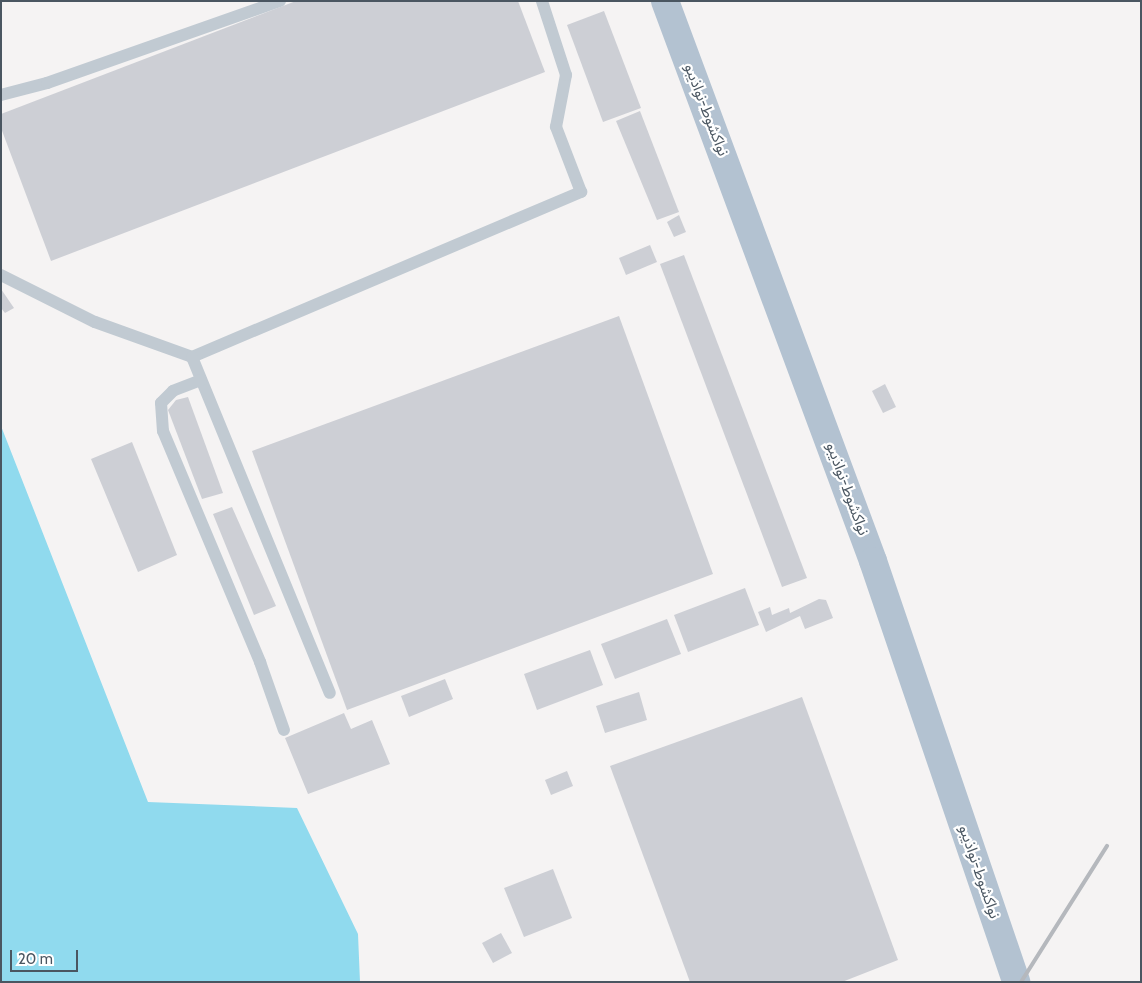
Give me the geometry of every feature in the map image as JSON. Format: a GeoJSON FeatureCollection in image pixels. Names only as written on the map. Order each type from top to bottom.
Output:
{"type":"FeatureCollection","features":[{"type":"Feature","properties":{"kind":"main road","name":"نواكشوط-نواذيبو"},"geometry":{"type":"LineString","coordinates":[[665,1],[873,561],[1016,982]]}},
{"type":"Feature","properties":{"kind":"lane"},"geometry":{"type":"LineString","coordinates":[[1,95],[47,83],[280,1]]}},
{"type":"Feature","properties":{"kind":"lane"},"geometry":{"type":"LineString","coordinates":[[1,275],[95,322],[192,357],[581,192],[556,127],[566,74],[542,1]]}},
{"type":"Feature","properties":{"kind":"lane"},"geometry":{"type":"LineString","coordinates":[[192,357],[330,693]]}},
{"type":"Feature","properties":{"kind":"lane"},"geometry":{"type":"LineString","coordinates":[[201,380],[173,391],[160,403],[162,431],[260,662],[284,730]]}},
{"type":"Feature","properties":{"kind":"water"},"geometry":{"type":"Polygon","coordinates":[[[1,426],[148,802],[297,808],[358,934],[360,982],[1,982],[1,426]]]}},
{"type":"Feature","properties":{"kind":"building"},"geometry":{"type":"Polygon","coordinates":[[[296,1],[518,1],[545,72],[51,261],[1,128],[1,114],[296,1]]]}},
{"type":"Feature","properties":{"kind":"building"},"geometry":{"type":"Polygon","coordinates":[[[604,11],[641,108],[603,122],[567,25],[604,11]]]}},
{"type":"Feature","properties":{"kind":"building"},"geometry":{"type":"Polygon","coordinates":[[[640,111],[679,212],[657,220],[616,121],[640,111]]]}},
{"type":"Feature","properties":{"kind":"building"},"geometry":{"type":"Polygon","coordinates":[[[679,215],[686,232],[674,237],[667,222],[679,215]]]}},
{"type":"Feature","properties":{"kind":"building"},"geometry":{"type":"Polygon","coordinates":[[[650,245],[657,262],[626,275],[619,258],[650,245]]]}},
{"type":"Feature","properties":{"kind":"building"},"geometry":{"type":"Polygon","coordinates":[[[684,255],[807,578],[782,587],[660,264],[684,255]]]}},
{"type":"Feature","properties":{"kind":"building"},"geometry":{"type":"Polygon","coordinates":[[[1,289],[14,308],[5,313],[1,308],[1,289]]]}},
{"type":"Feature","properties":{"kind":"building"},"geometry":{"type":"Polygon","coordinates":[[[619,316],[713,574],[347,710],[252,451],[619,316]]]}},
{"type":"Feature","properties":{"kind":"building"},"geometry":{"type":"Polygon","coordinates":[[[885,384],[896,407],[883,413],[872,391],[885,384]]]}},
{"type":"Feature","properties":{"kind":"building"},"geometry":{"type":"Polygon","coordinates":[[[188,397],[223,493],[202,499],[168,410],[176,400],[188,397]]]}},
{"type":"Feature","properties":{"kind":"building"},"geometry":{"type":"Polygon","coordinates":[[[132,442],[177,555],[138,572],[91,459],[132,442]]]}},
{"type":"Feature","properties":{"kind":"building"},"geometry":{"type":"Polygon","coordinates":[[[232,507],[276,606],[254,615],[213,514],[232,507]]]}},
{"type":"Feature","properties":{"kind":"building"},"geometry":{"type":"Polygon","coordinates":[[[745,588],[759,625],[688,652],[674,615],[745,588]]]}},
{"type":"Feature","properties":{"kind":"building"},"geometry":{"type":"Polygon","coordinates":[[[819,599],[826,600],[833,618],[805,629],[800,616],[766,632],[758,612],[770,607],[772,615],[789,608],[790,613],[819,599]]]}},
{"type":"Feature","properties":{"kind":"building"},"geometry":{"type":"Polygon","coordinates":[[[667,619],[681,654],[615,679],[601,644],[667,619]]]}},
{"type":"Feature","properties":{"kind":"building"},"geometry":{"type":"Polygon","coordinates":[[[590,650],[603,685],[537,710],[524,674],[590,650]]]}},
{"type":"Feature","properties":{"kind":"building"},"geometry":{"type":"Polygon","coordinates":[[[445,679],[453,699],[409,717],[401,696],[445,679]]]}},
{"type":"Feature","properties":{"kind":"building"},"geometry":{"type":"Polygon","coordinates":[[[639,692],[647,720],[605,733],[596,706],[639,692]]]}},
{"type":"Feature","properties":{"kind":"building"},"geometry":{"type":"Polygon","coordinates":[[[802,697],[898,960],[842,982],[690,982],[610,766],[802,697]]]}},
{"type":"Feature","properties":{"kind":"building"},"geometry":{"type":"Polygon","coordinates":[[[344,713],[351,729],[372,720],[390,764],[308,794],[285,738],[344,713]]]}},
{"type":"Feature","properties":{"kind":"building"},"geometry":{"type":"Polygon","coordinates":[[[567,771],[573,786],[551,795],[545,780],[567,771]]]}},
{"type":"Feature","properties":{"kind":"building"},"geometry":{"type":"Polygon","coordinates":[[[553,869],[572,918],[524,937],[504,888],[553,869]]]}},
{"type":"Feature","properties":{"kind":"building"},"geometry":{"type":"Polygon","coordinates":[[[501,933],[512,953],[493,963],[482,943],[501,933]]]}},
{"type":"Feature","properties":{"kind":"railway"},"geometry":{"type":"LineString","coordinates":[[1021,982],[1107,846]]}}]}
